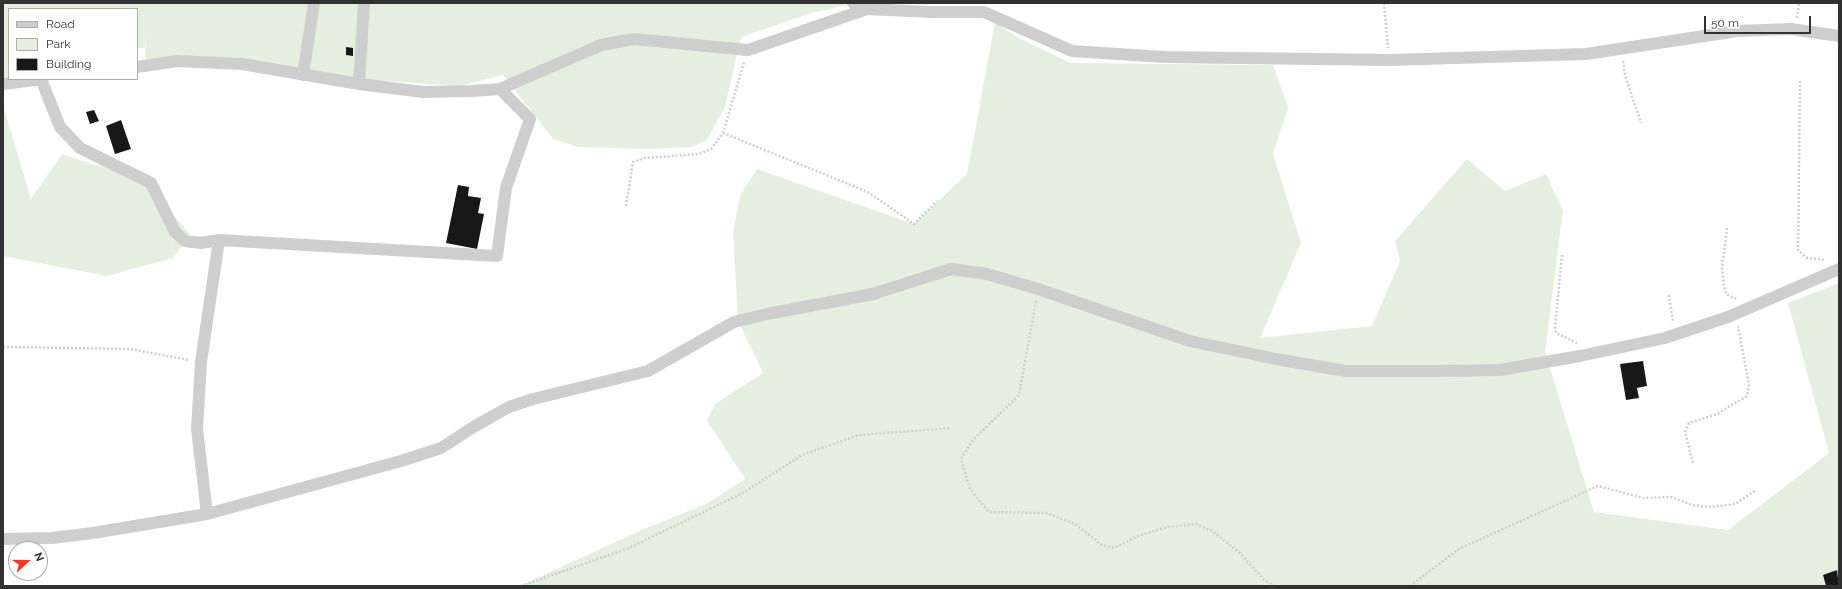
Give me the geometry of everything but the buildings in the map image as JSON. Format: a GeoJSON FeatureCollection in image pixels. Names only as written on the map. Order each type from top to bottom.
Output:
{"type":"FeatureCollection","features":[{"type":"Feature","properties":{"kind":"street"},"geometry":{"type":"LineString","coordinates":[[303,75],[314,3]]}},
{"type":"Feature","properties":{"kind":"street"},"geometry":{"type":"LineString","coordinates":[[360,84],[364,3]]}},
{"type":"Feature","properties":{"kind":"street"},"geometry":{"type":"LineString","coordinates":[[853,3],[867,9],[932,12],[984,12],[1072,51],[1164,57],[1390,60],[1586,54],[1737,31],[1791,29],[1839,36]]}},
{"type":"Feature","properties":{"kind":"street"},"geometry":{"type":"LineString","coordinates":[[138,67],[177,61],[242,64],[360,84],[423,92],[500,89],[602,45],[634,39],[748,50],[867,9]]}},
{"type":"Feature","properties":{"kind":"street"},"geometry":{"type":"LineString","coordinates":[[3,84],[34,80]]}},
{"type":"Feature","properties":{"kind":"street"},"geometry":{"type":"LineString","coordinates":[[42,80],[60,127],[80,148],[151,183],[175,232],[185,241],[201,243],[219,240],[497,256],[506,188],[530,119],[500,89]]}},
{"type":"Feature","properties":{"kind":"street"},"geometry":{"type":"LineString","coordinates":[[207,514],[197,429],[202,362],[219,240]]}},
{"type":"Feature","properties":{"kind":"street"},"geometry":{"type":"LineString","coordinates":[[3,539],[52,538],[93,533],[207,514],[401,461],[441,448],[475,426],[509,407],[532,399],[648,371],[734,322],[767,314],[873,294],[951,269],[987,274],[1038,289],[1190,341],[1281,360],[1346,371],[1500,370],[1589,354],[1675,334],[1735,314],[1835,265]]}},
{"type":"Feature","properties":{"kind":"path"},"geometry":{"type":"LineString","coordinates":[[1384,3],[1388,49]]}},
{"type":"Feature","properties":{"kind":"path"},"geometry":{"type":"LineString","coordinates":[[1622,49],[1625,75],[1641,123]]}},
{"type":"Feature","properties":{"kind":"path"},"geometry":{"type":"LineString","coordinates":[[626,206],[633,162],[645,158],[699,154],[711,149],[723,133],[748,50]]}},
{"type":"Feature","properties":{"kind":"path"},"geometry":{"type":"LineString","coordinates":[[1800,81],[1798,250],[1807,258],[1835,265]]}},
{"type":"Feature","properties":{"kind":"path"},"geometry":{"type":"LineString","coordinates":[[723,133],[868,192],[914,224],[937,201]]}},
{"type":"Feature","properties":{"kind":"path"},"geometry":{"type":"LineString","coordinates":[[1727,228],[1722,268],[1726,294],[1751,307]]}},
{"type":"Feature","properties":{"kind":"path"},"geometry":{"type":"LineString","coordinates":[[1562,255],[1555,328],[1556,333],[1582,345],[1589,354]]}},
{"type":"Feature","properties":{"kind":"path"},"geometry":{"type":"LineString","coordinates":[[1038,289],[1019,395],[972,441],[961,459],[970,489],[989,512],[1046,513],[1075,524],[1102,545],[1114,548],[1138,536],[1168,527],[1196,524],[1212,531],[1229,544],[1240,553],[1264,580],[1275,586]]}},
{"type":"Feature","properties":{"kind":"path"},"geometry":{"type":"LineString","coordinates":[[1669,295],[1675,334]]}},
{"type":"Feature","properties":{"kind":"path"},"geometry":{"type":"LineString","coordinates":[[1693,463],[1685,432],[1689,423],[1717,414],[1747,396],[1749,385],[1735,314]]}},
{"type":"Feature","properties":{"kind":"path"},"geometry":{"type":"LineString","coordinates":[[3,347],[130,349],[202,362]]}},
{"type":"Feature","properties":{"kind":"path"},"geometry":{"type":"LineString","coordinates":[[521,586],[629,548],[741,494],[802,455],[859,435],[951,428]]}},
{"type":"Feature","properties":{"kind":"path"},"geometry":{"type":"LineString","coordinates":[[1410,586],[1459,549],[1598,486],[1643,498],[1671,497],[1692,505],[1711,507],[1735,504],[1756,490]]}},
{"type":"Feature","properties":{"kind":"green space"},"geometry":{"type":"Polygon","coordinates":[[[3,3],[858,3],[815,12],[741,37],[725,107],[707,140],[693,147],[648,149],[578,147],[553,139],[503,75],[459,86],[303,75],[145,60],[146,37],[145,48],[138,48],[138,8],[8,8],[8,80],[13,82],[3,91],[3,3]]]}},
{"type":"Feature","properties":{"kind":"green space"},"geometry":{"type":"Polygon","coordinates":[[[995,22],[1017,37],[1071,63],[1273,65],[1288,107],[1273,154],[1301,243],[1260,338],[1372,326],[1400,261],[1395,241],[1467,159],[1505,191],[1546,174],[1563,210],[1545,352],[1594,512],[1728,530],[1829,453],[1788,303],[1839,283],[1839,586],[520,586],[639,531],[706,504],[745,479],[707,421],[715,404],[763,373],[738,321],[733,232],[740,196],[757,169],[914,224],[967,174],[995,22]]]}},
{"type":"Feature","properties":{"kind":"green space"},"geometry":{"type":"Polygon","coordinates":[[[3,105],[31,199],[62,154],[91,164],[138,175],[190,234],[173,258],[107,276],[3,256],[3,105]]]}}]}
